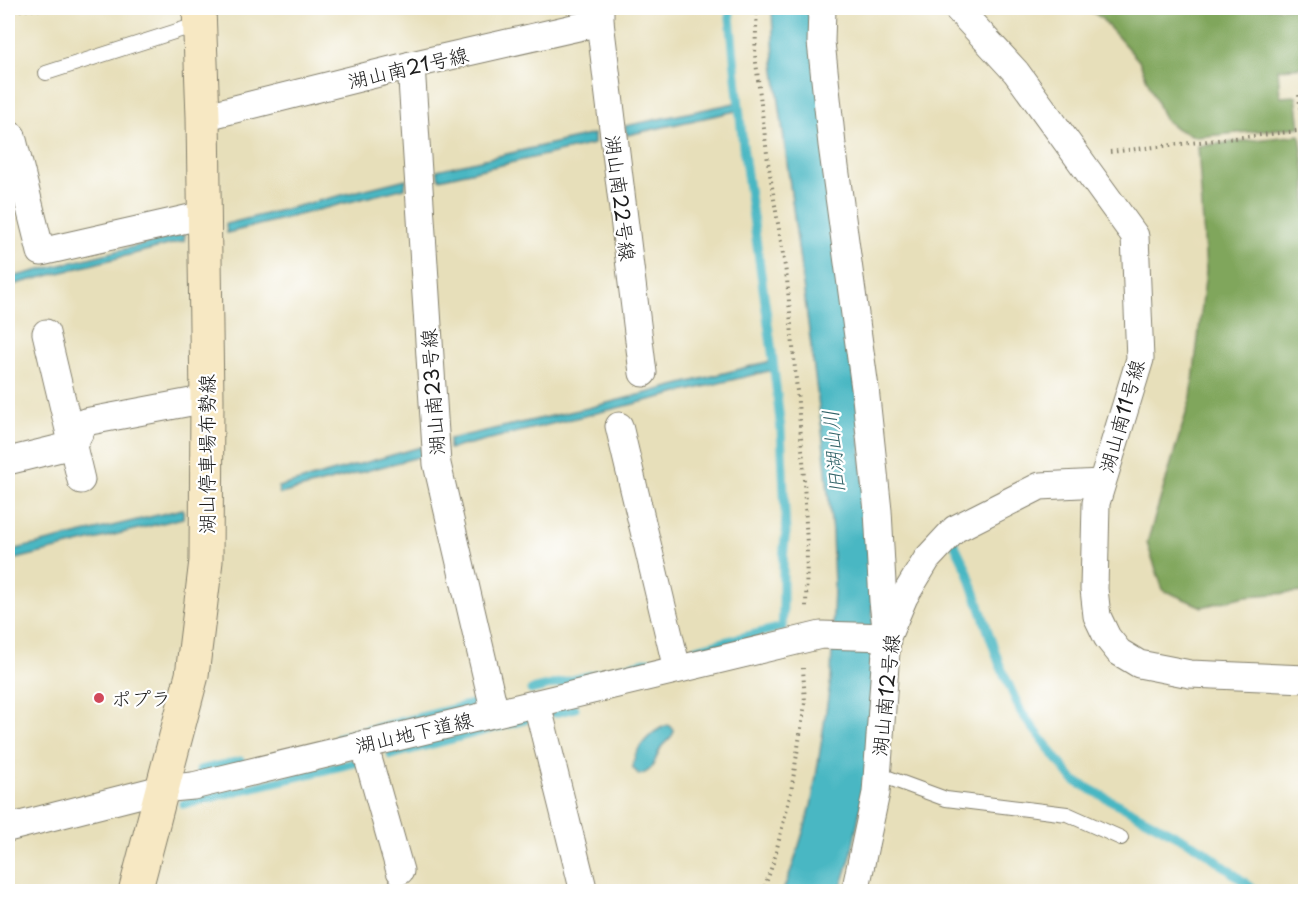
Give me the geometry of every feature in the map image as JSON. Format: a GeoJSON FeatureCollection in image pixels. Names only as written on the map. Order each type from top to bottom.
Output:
{"type":"FeatureCollection","features":[{"type":"Feature","properties":{"kind":"main road","name":"湖山停車場布勢線"},"geometry":{"type":"LineString","coordinates":[[135,891],[192,675],[206,561],[207,399],[203,117],[199,16]]}},
{"type":"Feature","properties":{"kind":"street"},"geometry":{"type":"LineString","coordinates":[[822,8],[821,42],[828,111],[865,388],[878,511],[883,601],[880,637]]}},
{"type":"Feature","properties":{"kind":"street","name":"湖山南11号線"},"geometry":{"type":"LineString","coordinates":[[957,8],[1016,72],[1135,236],[1140,359],[1096,502],[1094,589],[1096,616],[1107,637],[1119,652],[1139,664],[1190,674],[1305,679]]}},
{"type":"Feature","properties":{"kind":"street","name":"湖山南21号線"},"geometry":{"type":"LineString","coordinates":[[203,117],[600,15]]}},
{"type":"Feature","properties":{"kind":"street","name":"湖山南22号線"},"geometry":{"type":"LineString","coordinates":[[600,15],[643,373]]}},
{"type":"Feature","properties":{"kind":"street","name":"湖山南23号線"},"geometry":{"type":"LineString","coordinates":[[411,65],[437,464],[495,713]]}},
{"type":"Feature","properties":{"kind":"street"},"geometry":{"type":"LineString","coordinates":[[8,137],[12,136],[41,252],[204,215]]}},
{"type":"Feature","properties":{"kind":"street"},"geometry":{"type":"LineString","coordinates":[[46,333],[81,480]]}},
{"type":"Feature","properties":{"kind":"street"},"geometry":{"type":"LineString","coordinates":[[8,461],[73,445],[85,422],[207,399]]}},
{"type":"Feature","properties":{"kind":"street"},"geometry":{"type":"LineString","coordinates":[[619,426],[677,669]]}},
{"type":"Feature","properties":{"kind":"street","name":"湖山南12号線"},"geometry":{"type":"LineString","coordinates":[[855,891],[878,774],[880,637],[904,597],[927,559],[955,529],[1040,486],[1101,483]]}},
{"type":"Feature","properties":{"kind":"street","name":"湖山地下道線"},"geometry":{"type":"LineString","coordinates":[[8,828],[161,789],[193,786],[813,637],[880,637]]}},
{"type":"Feature","properties":{"kind":"street"},"geometry":{"type":"LineString","coordinates":[[537,704],[584,891]]}},
{"type":"Feature","properties":{"kind":"street"},"geometry":{"type":"LineString","coordinates":[[364,744],[400,871]]}},
{"type":"Feature","properties":{"kind":"lane"},"geometry":{"type":"LineString","coordinates":[[46,73],[199,16]]}},
{"type":"Feature","properties":{"kind":"lane"},"geometry":{"type":"LineString","coordinates":[[878,774],[946,799],[1068,814],[1121,838]]}},
{"type":"Feature","properties":{"kind":"path"},"geometry":{"type":"LineString","coordinates":[[8,10],[87,8]]}},
{"type":"Feature","properties":{"kind":"path"},"geometry":{"type":"LineString","coordinates":[[757,8],[755,54],[768,162],[787,279],[803,459],[813,637],[803,670],[805,703],[791,792],[774,860],[763,891]]}},
{"type":"Feature","properties":{"kind":"path"},"geometry":{"type":"LineString","coordinates":[[1299,95],[1305,163]]}},
{"type":"Feature","properties":{"kind":"path"},"geometry":{"type":"LineString","coordinates":[[1078,159],[1098,153],[1298,131]]}},
{"type":"Feature","properties":{"kind":"green space"},"geometry":{"type":"Polygon","coordinates":[[[1086,8],[1305,8],[1304,67],[1278,69],[1280,97],[1296,96],[1300,127],[1196,137],[1177,129],[1164,119],[1139,61],[1101,18],[1086,8]]]}},
{"type":"Feature","properties":{"kind":"green space"},"geometry":{"type":"Polygon","coordinates":[[[1300,135],[1306,178],[1305,592],[1246,596],[1202,607],[1163,590],[1147,543],[1191,397],[1206,271],[1198,146],[1300,135]]]}},
{"type":"Feature","properties":{"kind":"water","name":"旧湖山川"},"geometry":{"type":"Polygon","coordinates":[[[772,8],[812,8],[857,396],[873,618],[871,755],[851,856],[840,891],[783,891],[811,806],[818,764],[831,678],[834,585],[832,532],[822,430],[774,63],[772,8]]]}},
{"type":"Feature","properties":{"kind":"water"},"geometry":{"type":"Polygon","coordinates":[[[735,103],[736,111],[627,135],[625,126],[735,103]]]}},
{"type":"Feature","properties":{"kind":"water"},"geometry":{"type":"Polygon","coordinates":[[[594,134],[594,144],[439,179],[437,170],[594,134]]]}},
{"type":"Feature","properties":{"kind":"water"},"geometry":{"type":"Polygon","coordinates":[[[406,179],[405,188],[227,233],[226,224],[406,179]]]}},
{"type":"Feature","properties":{"kind":"water"},"geometry":{"type":"Polygon","coordinates":[[[185,234],[184,241],[8,286],[8,278],[185,234]]]}},
{"type":"Feature","properties":{"kind":"water"},"geometry":{"type":"Polygon","coordinates":[[[771,361],[773,370],[449,449],[449,439],[588,408],[771,361]]]}},
{"type":"Feature","properties":{"kind":"water"},"geometry":{"type":"Polygon","coordinates":[[[421,447],[422,456],[280,494],[278,487],[421,447]]]}},
{"type":"Feature","properties":{"kind":"water"},"geometry":{"type":"Polygon","coordinates":[[[183,509],[183,518],[8,561],[8,551],[183,509]]]}},
{"type":"Feature","properties":{"kind":"water"},"geometry":{"type":"Polygon","coordinates":[[[668,725],[674,730],[670,739],[662,746],[652,767],[639,775],[633,768],[639,748],[656,731],[668,725]]]}},
{"type":"Feature","properties":{"kind":"waterway"},"geometry":{"type":"LineString","coordinates":[[696,649],[782,627],[783,615],[783,556],[786,533],[781,430],[743,146],[729,8]]}},
{"type":"Feature","properties":{"kind":"waterway"},"geometry":{"type":"LineString","coordinates":[[953,541],[967,570],[999,663],[1021,712],[1073,780],[1203,850],[1257,892]]}},
{"type":"Feature","properties":{"kind":"waterway"},"geometry":{"type":"LineString","coordinates":[[531,690],[649,661]]}},
{"type":"Feature","properties":{"kind":"waterway"},"geometry":{"type":"LineString","coordinates":[[339,737],[472,704]]}},
{"type":"Feature","properties":{"kind":"waterway"},"geometry":{"type":"LineString","coordinates":[[554,713],[575,708]]}},
{"type":"Feature","properties":{"kind":"waterway"},"geometry":{"type":"LineString","coordinates":[[391,755],[525,720]]}},
{"type":"Feature","properties":{"kind":"waterway"},"geometry":{"type":"LineString","coordinates":[[200,770],[241,761]]}},
{"type":"Feature","properties":{"kind":"waterway"},"geometry":{"type":"LineString","coordinates":[[183,804],[358,762]]}},
{"type":"Feature","properties":{"kind":"place","name":"ポプラ"},"geometry":{"type":"Point","coordinates":[99,698]}}]}
